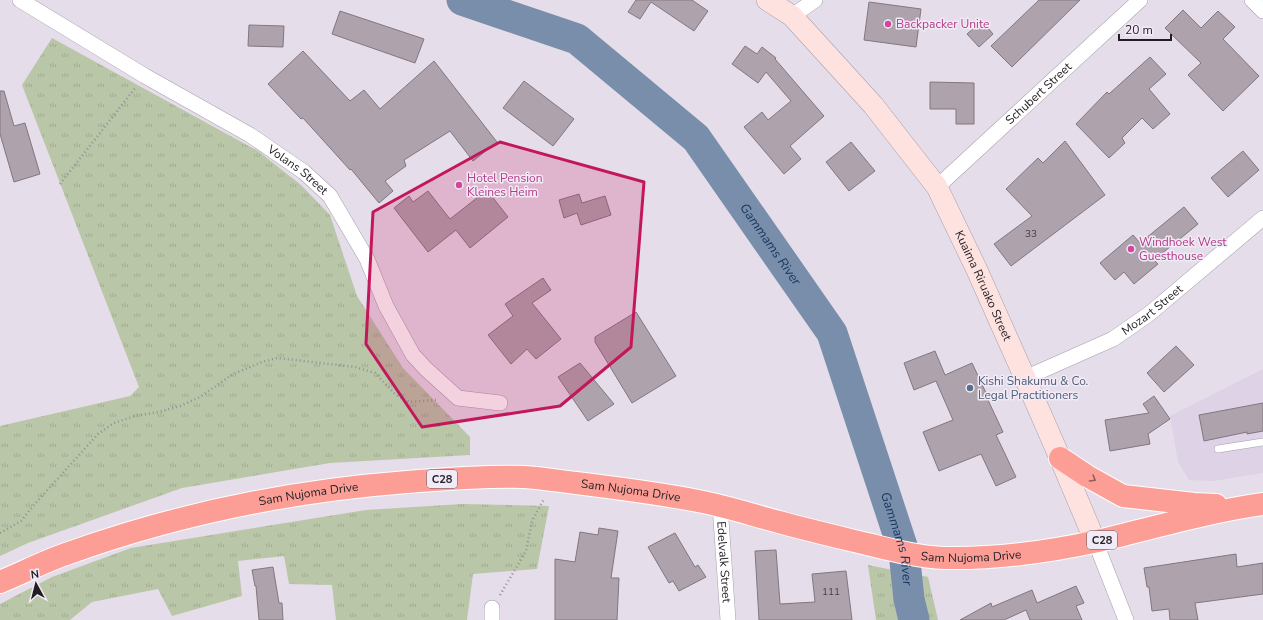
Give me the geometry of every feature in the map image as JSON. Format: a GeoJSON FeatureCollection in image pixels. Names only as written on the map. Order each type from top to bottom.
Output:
{"type":"FeatureCollection","features":[{"type":"Feature","properties":{"kind":"highway"},"geometry":{"type":"LineString","coordinates":[[1060,458],[1087,476],[1124,496],[1194,504],[1254,505]]}},
{"type":"Feature","properties":{"kind":"highway","name":"Sam Nujoma Drive"},"geometry":{"type":"LineString","coordinates":[[0,582],[62,555],[112,538],[163,522],[234,506],[307,493],[366,485],[481,477],[512,477],[560,481],[639,490],[720,504],[777,522],[892,550],[939,558],[976,558],[1015,555],[1095,542],[1177,521],[1254,505]]}},
{"type":"Feature","properties":{"kind":"street","name":"Volans Street"},"geometry":{"type":"LineString","coordinates":[[20,0],[145,76],[250,135],[304,172],[330,196],[367,259],[386,306],[413,355],[458,398]]}},
{"type":"Feature","properties":{"kind":"street","name":"Kuaima Riruako Street"},"geometry":{"type":"LineString","coordinates":[[767,0],[792,16],[873,105],[937,187],[976,268],[1060,458],[1126,620]]}},
{"type":"Feature","properties":{"kind":"street"},"geometry":{"type":"LineString","coordinates":[[792,16],[815,0]]}},
{"type":"Feature","properties":{"kind":"street","name":"Schubert Street"},"geometry":{"type":"LineString","coordinates":[[937,187],[1140,0]]}},
{"type":"Feature","properties":{"kind":"street"},"geometry":{"type":"LineString","coordinates":[[1252,0],[1263,11]]}},
{"type":"Feature","properties":{"kind":"street","name":"Mozart Street"},"geometry":{"type":"LineString","coordinates":[[1025,378],[1113,339],[1149,314],[1263,218]]}},
{"type":"Feature","properties":{"kind":"street"},"geometry":{"type":"LineString","coordinates":[[458,398],[500,403]]}},
{"type":"Feature","properties":{"kind":"street","name":"Edelvalk Street"},"geometry":{"type":"LineString","coordinates":[[720,504],[728,620]]}},
{"type":"Feature","properties":{"kind":"lane"},"geometry":{"type":"LineString","coordinates":[[1218,449],[1263,442]]}},
{"type":"Feature","properties":{"kind":"path"},"geometry":{"type":"LineString","coordinates":[[60,184],[145,76]]}},
{"type":"Feature","properties":{"kind":"path"},"geometry":{"type":"LineString","coordinates":[[0,533],[21,521],[98,434],[109,426],[134,416],[180,406],[200,397],[233,374],[276,358],[355,367],[375,373],[396,395],[410,402],[458,398]]}},
{"type":"Feature","properties":{"kind":"path"},"geometry":{"type":"LineString","coordinates":[[492,614],[526,551],[532,521],[545,497],[560,481]]}},
{"type":"Feature","properties":{"kind":"highlighted area"},"geometry":{"type":"Polygon","coordinates":[[[500,142],[644,182],[631,347],[560,406],[422,427],[366,344],[373,212],[500,142]]]}},
{"type":"Feature","properties":{"kind":"shaded area"},"geometry":{"type":"Polygon","coordinates":[[[1263,369],[1263,473],[1213,481],[1189,480],[1178,462],[1170,416],[1263,369]]]}},
{"type":"Feature","properties":{"kind":"green space"},"geometry":{"type":"Polygon","coordinates":[[[52,38],[258,151],[301,185],[330,215],[357,296],[403,368],[470,437],[470,455],[330,463],[182,488],[28,543],[0,556],[0,426],[130,396],[139,387],[22,85],[52,38]]]}},
{"type":"Feature","properties":{"kind":"green space"},"geometry":{"type":"Polygon","coordinates":[[[462,504],[549,506],[537,569],[473,574],[467,620],[336,620],[332,585],[289,584],[284,556],[238,561],[242,596],[172,616],[158,589],[92,602],[70,620],[0,620],[0,604],[52,577],[131,548],[366,510],[462,504]]]}},
{"type":"Feature","properties":{"kind":"green space"},"geometry":{"type":"Polygon","coordinates":[[[868,565],[928,577],[938,620],[876,620],[868,565]]]}},
{"type":"Feature","properties":{"kind":"building"},"geometry":{"type":"Polygon","coordinates":[[[636,0],[692,0],[708,11],[694,31],[651,2],[640,19],[628,12],[636,0]]]}},
{"type":"Feature","properties":{"kind":"building"},"geometry":{"type":"Polygon","coordinates":[[[1039,0],[1080,0],[1012,67],[991,46],[1039,0]]]}},
{"type":"Feature","properties":{"kind":"building"},"geometry":{"type":"Polygon","coordinates":[[[869,2],[921,9],[916,47],[864,40],[869,2]]]}},
{"type":"Feature","properties":{"kind":"building"},"geometry":{"type":"Polygon","coordinates":[[[1183,10],[1201,28],[1218,11],[1235,27],[1223,39],[1259,76],[1223,111],[1188,75],[1201,63],[1165,28],[1183,10]]]}},
{"type":"Feature","properties":{"kind":"building"},"geometry":{"type":"Polygon","coordinates":[[[340,11],[424,39],[415,63],[332,34],[340,11]]]}},
{"type":"Feature","properties":{"kind":"building"},"geometry":{"type":"Polygon","coordinates":[[[982,21],[993,34],[979,47],[967,34],[982,21]]]}},
{"type":"Feature","properties":{"kind":"building"},"geometry":{"type":"Polygon","coordinates":[[[249,25],[284,26],[283,47],[248,46],[249,25]]]}},
{"type":"Feature","properties":{"kind":"building"},"geometry":{"type":"Polygon","coordinates":[[[745,46],[757,54],[762,47],[776,58],[775,59],[824,116],[790,146],[801,159],[784,174],[744,127],[762,112],[768,120],[791,101],[766,72],[758,83],[732,64],[745,46]]]}},
{"type":"Feature","properties":{"kind":"building"},"geometry":{"type":"Polygon","coordinates":[[[303,51],[350,101],[364,90],[380,109],[434,61],[497,142],[473,161],[450,131],[404,160],[406,166],[385,181],[393,191],[379,203],[351,169],[350,170],[303,118],[301,119],[268,84],[303,51]]]}},
{"type":"Feature","properties":{"kind":"building"},"geometry":{"type":"Polygon","coordinates":[[[1150,57],[1166,74],[1149,89],[1170,114],[1153,129],[1142,118],[1122,138],[1125,143],[1109,158],[1076,124],[1107,92],[1109,94],[1150,57]]]}},
{"type":"Feature","properties":{"kind":"building"},"geometry":{"type":"Polygon","coordinates":[[[524,81],[574,119],[553,146],[503,108],[524,81]]]}},
{"type":"Feature","properties":{"kind":"building"},"geometry":{"type":"Polygon","coordinates":[[[930,82],[974,83],[974,124],[956,124],[956,109],[930,109],[930,82]]]}},
{"type":"Feature","properties":{"kind":"building"},"geometry":{"type":"Polygon","coordinates":[[[0,91],[4,91],[14,126],[25,123],[40,174],[14,182],[0,134],[0,91]]]}},
{"type":"Feature","properties":{"kind":"building"},"geometry":{"type":"Polygon","coordinates":[[[1065,141],[1105,195],[1011,266],[994,244],[1032,216],[1006,189],[1038,158],[1043,163],[1065,141]]]}},
{"type":"Feature","properties":{"kind":"building"},"geometry":{"type":"Polygon","coordinates":[[[851,142],[875,171],[849,191],[826,162],[851,142]]]}},
{"type":"Feature","properties":{"kind":"building"},"geometry":{"type":"Polygon","coordinates":[[[1243,151],[1259,170],[1228,197],[1211,178],[1243,151]]]}},
{"type":"Feature","properties":{"kind":"building"},"geometry":{"type":"Polygon","coordinates":[[[487,190],[508,217],[470,248],[456,230],[428,252],[394,208],[409,196],[413,202],[428,191],[450,219],[487,190]]]}},
{"type":"Feature","properties":{"kind":"building"},"geometry":{"type":"Polygon","coordinates":[[[579,194],[582,203],[605,196],[611,215],[581,225],[577,213],[564,218],[559,200],[579,194]]]}},
{"type":"Feature","properties":{"kind":"building"},"geometry":{"type":"Polygon","coordinates":[[[1184,207],[1198,224],[1154,260],[1158,264],[1134,284],[1124,272],[1115,280],[1100,263],[1133,235],[1140,243],[1184,207]]]}},
{"type":"Feature","properties":{"kind":"building"},"geometry":{"type":"Polygon","coordinates":[[[543,278],[551,290],[532,303],[561,339],[536,359],[527,349],[511,364],[488,335],[513,316],[505,304],[543,278]]]}},
{"type":"Feature","properties":{"kind":"building"},"geometry":{"type":"Polygon","coordinates":[[[636,312],[676,376],[632,403],[595,342],[595,337],[636,312]]]}},
{"type":"Feature","properties":{"kind":"building"},"geometry":{"type":"Polygon","coordinates":[[[1176,346],[1194,365],[1164,392],[1147,373],[1176,346]]]}},
{"type":"Feature","properties":{"kind":"building"},"geometry":{"type":"Polygon","coordinates":[[[935,351],[945,375],[972,363],[1003,432],[996,435],[1016,477],[996,486],[981,454],[939,471],[923,432],[953,420],[936,381],[914,390],[904,363],[935,351]]]}},
{"type":"Feature","properties":{"kind":"building"},"geometry":{"type":"Polygon","coordinates":[[[580,363],[614,404],[588,421],[558,377],[580,363]]]}},
{"type":"Feature","properties":{"kind":"building"},"geometry":{"type":"Polygon","coordinates":[[[1154,396],[1170,419],[1148,434],[1150,444],[1110,451],[1105,420],[1149,413],[1143,404],[1154,396]]]}},
{"type":"Feature","properties":{"kind":"building"},"geometry":{"type":"Polygon","coordinates":[[[1263,403],[1263,431],[1247,434],[1247,432],[1204,441],[1199,415],[1263,403]]]}},
{"type":"Feature","properties":{"kind":"building"},"geometry":{"type":"Polygon","coordinates":[[[599,528],[618,531],[611,578],[619,578],[617,620],[555,620],[555,559],[575,562],[580,532],[598,535],[599,528]]]}},
{"type":"Feature","properties":{"kind":"building"},"geometry":{"type":"Polygon","coordinates":[[[675,533],[695,567],[698,565],[706,577],[679,591],[673,581],[669,583],[648,547],[675,533]]]}},
{"type":"Feature","properties":{"kind":"building"},"geometry":{"type":"Polygon","coordinates":[[[776,550],[780,604],[815,602],[812,574],[846,571],[852,620],[759,620],[755,551],[776,550]]]}},
{"type":"Feature","properties":{"kind":"building"},"geometry":{"type":"Polygon","coordinates":[[[1236,554],[1237,567],[1263,563],[1263,594],[1195,603],[1198,620],[1170,620],[1169,609],[1152,611],[1149,587],[1147,587],[1144,568],[1236,554]]]}},
{"type":"Feature","properties":{"kind":"building"},"geometry":{"type":"Polygon","coordinates":[[[273,567],[279,603],[282,603],[283,620],[259,620],[256,586],[252,570],[273,567]]]}},
{"type":"Feature","properties":{"kind":"building"},"geometry":{"type":"Polygon","coordinates":[[[1076,586],[1084,603],[1076,606],[1082,620],[1030,620],[1026,610],[1004,620],[960,620],[991,603],[992,607],[1032,590],[1037,603],[1076,586]]]}},
{"type":"Feature","properties":{"kind":"waterway","name":"Gammams River"},"geometry":{"type":"LineString","coordinates":[[462,0],[577,39],[696,138],[832,333],[904,552],[909,599],[914,620]]}},
{"type":"Feature","properties":{"kind":"place","name":"Backpacker Unite"},"geometry":{"type":"Point","coordinates":[888,24]}},
{"type":"Feature","properties":{"kind":"place","name":"Hotel Pension Kleines Heim"},"geometry":{"type":"Point","coordinates":[459,185]}},
{"type":"Feature","properties":{"kind":"place","name":"Windhoek West Guesthouse"},"geometry":{"type":"Point","coordinates":[1131,249]}},
{"type":"Feature","properties":{"kind":"place","name":"Kishi Shakumu & Co. Legal Practitioners"},"geometry":{"type":"Point","coordinates":[970,388]}}]}
